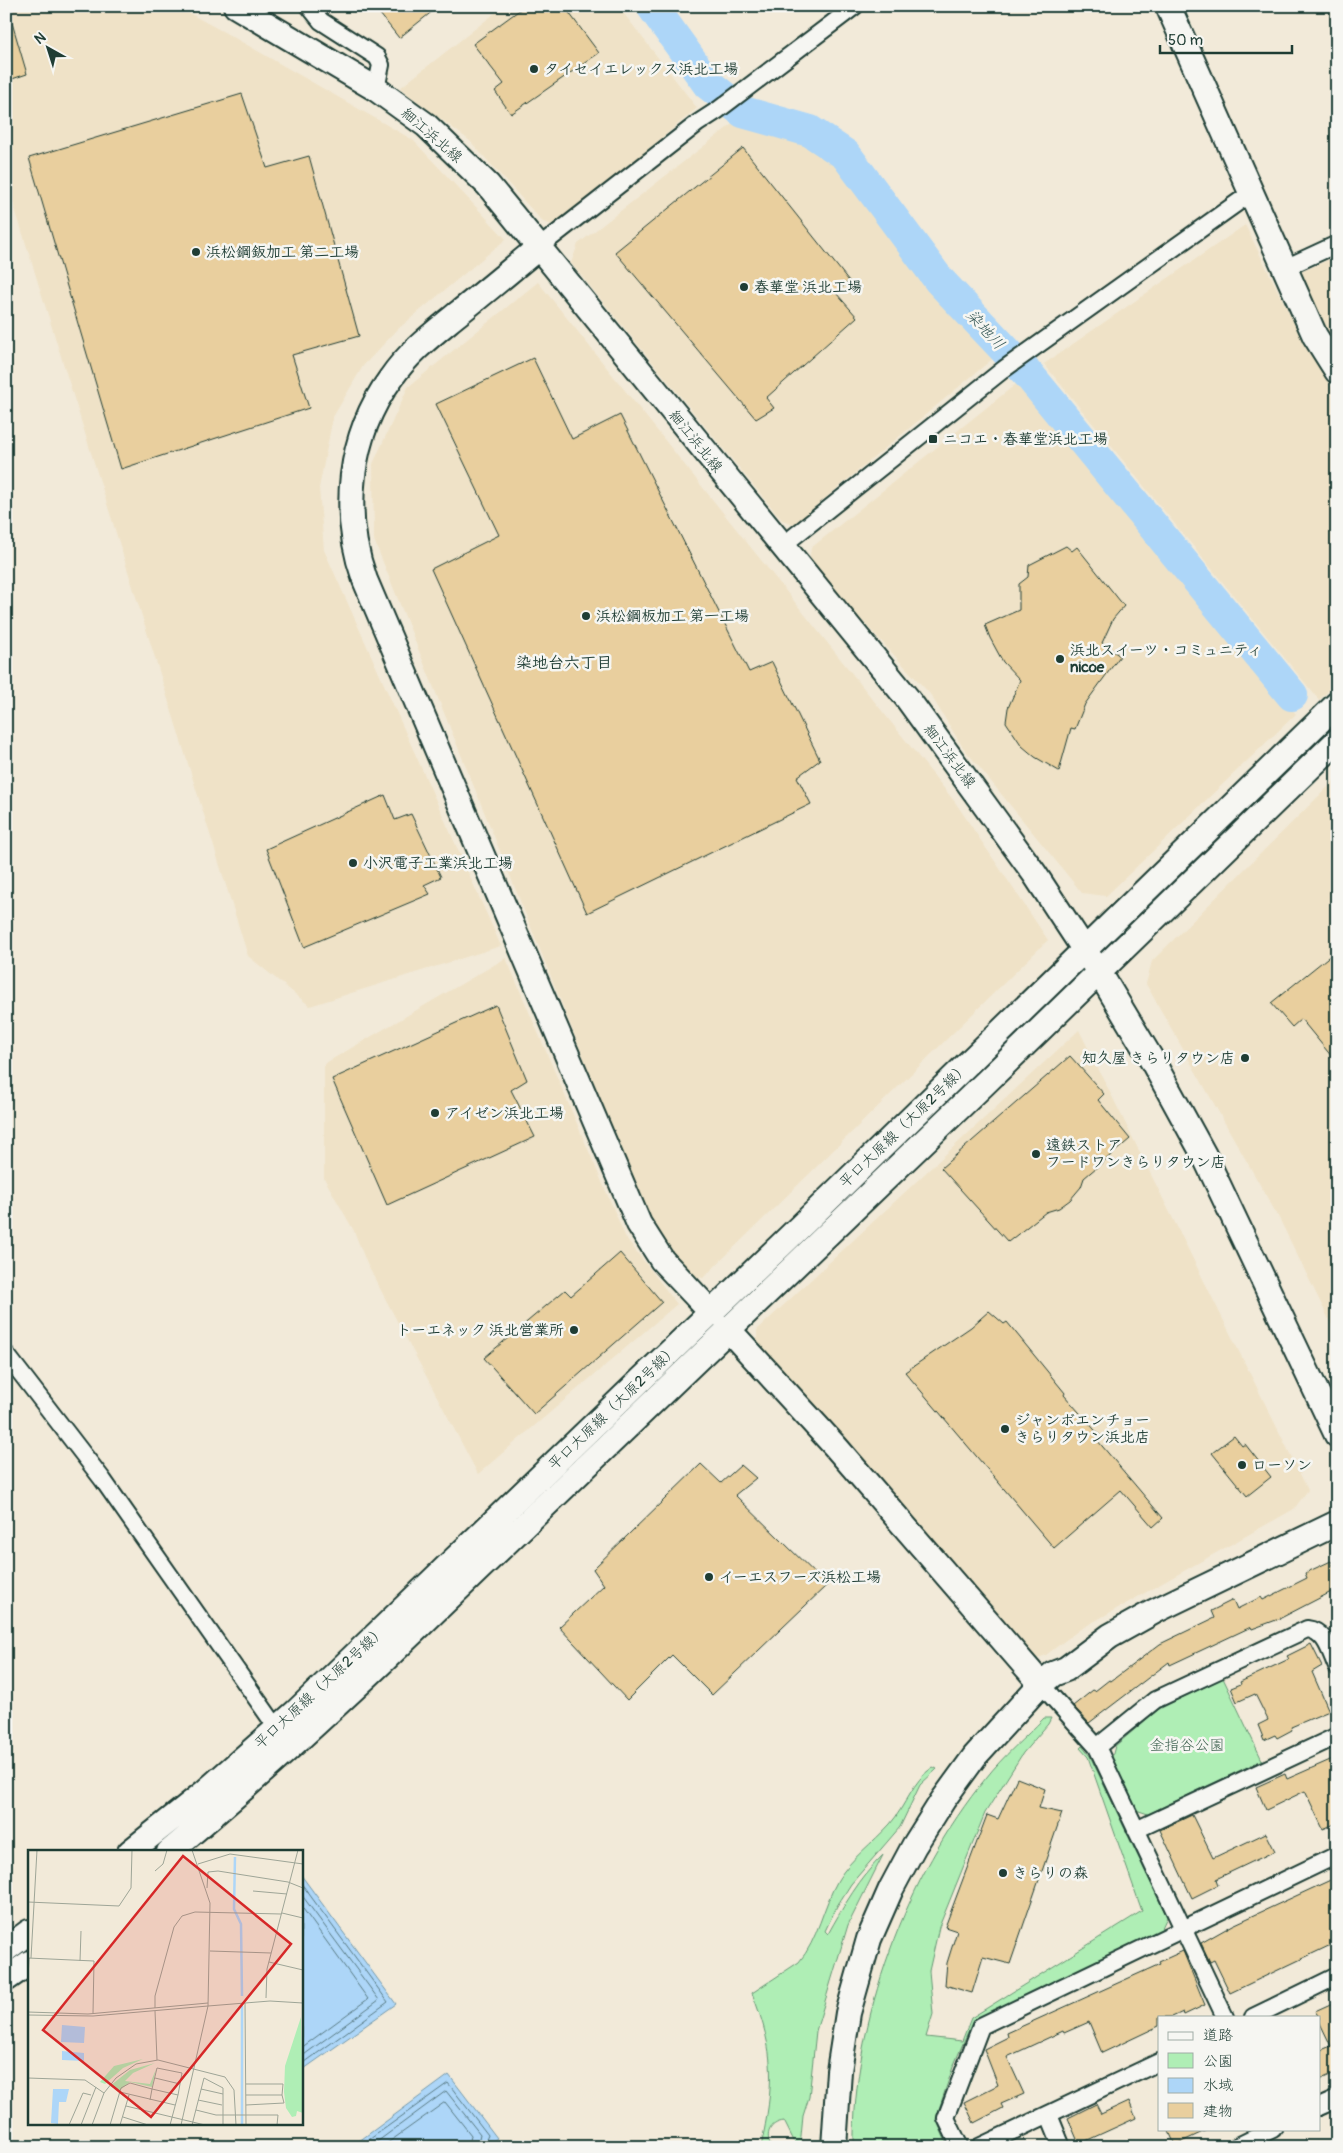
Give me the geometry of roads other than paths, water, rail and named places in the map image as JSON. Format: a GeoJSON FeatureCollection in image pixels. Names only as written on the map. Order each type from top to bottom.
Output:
{"type":"FeatureCollection","features":[{"type":"Feature","properties":{"kind":"street","name":"細江浜北線"},"geometry":{"type":"LineString","coordinates":[[236,6],[376,89],[426,125],[488,185],[916,710],[1034,872],[1085,949],[1153,1062],[1204,1155],[1337,1435]]}},
{"type":"Feature","properties":{"kind":"street"},"geometry":{"type":"LineString","coordinates":[[309,6],[320,21],[378,57],[381,65],[376,89]]}},
{"type":"Feature","properties":{"kind":"street"},"geometry":{"type":"LineString","coordinates":[[711,1312],[662,1260],[639,1224],[365,580],[354,542],[350,498],[352,478],[363,432],[380,395],[397,371],[428,339],[538,248],[698,123],[718,110],[855,6]]}},
{"type":"Feature","properties":{"kind":"street"},"geometry":{"type":"LineString","coordinates":[[1168,6],[1315,336],[1337,371]]}},
{"type":"Feature","properties":{"kind":"street"},"geometry":{"type":"LineString","coordinates":[[782,546],[1004,369],[1251,193]]}},
{"type":"Feature","properties":{"kind":"street"},"geometry":{"type":"LineString","coordinates":[[1285,268],[1337,244]]}},
{"type":"Feature","properties":{"kind":"street"},"geometry":{"type":"LineString","coordinates":[[1085,949],[1333,708]]}},
{"type":"Feature","properties":{"kind":"street"},"geometry":{"type":"LineString","coordinates":[[1099,972],[1331,746]]}},
{"type":"Feature","properties":{"kind":"street","name":"平口大原線（大原2号線）"},"geometry":{"type":"LineString","coordinates":[[132,1850],[205,1792],[277,1728],[711,1312],[1085,949]]}},
{"type":"Feature","properties":{"kind":"street","name":"平口大原線（大原2号線）"},"geometry":{"type":"LineString","coordinates":[[171,1850],[292,1747],[962,1106],[1099,972]]}},
{"type":"Feature","properties":{"kind":"street"},"geometry":{"type":"LineString","coordinates":[[728,1328],[835,1446],[1097,1747],[1225,2016]]}},
{"type":"Feature","properties":{"kind":"street"},"geometry":{"type":"LineString","coordinates":[[6,1354],[109,1488],[277,1728]]}},
{"type":"Feature","properties":{"kind":"street"},"geometry":{"type":"LineString","coordinates":[[834,2147],[839,2071],[848,2013],[869,1939],[891,1889],[914,1846],[943,1800],[975,1756],[1020,1709],[1027,1698],[1044,1687],[1053,1674],[1066,1669],[1110,1636],[1155,1611],[1337,1523]]}},
{"type":"Feature","properties":{"kind":"street"},"geometry":{"type":"LineString","coordinates":[[1097,1747],[1155,1700],[1307,1629],[1318,1632],[1323,1637],[1337,1667]]}},
{"type":"Feature","properties":{"kind":"street"},"geometry":{"type":"LineString","coordinates":[[1136,1830],[1337,1736]]}},
{"type":"Feature","properties":{"kind":"street"},"geometry":{"type":"LineString","coordinates":[[960,2147],[946,2118],[981,2026],[1337,1856]]}},
{"type":"Feature","properties":{"kind":"street"},"geometry":{"type":"LineString","coordinates":[[6,1949],[28,1933]]}},
{"type":"Feature","properties":{"kind":"street"},"geometry":{"type":"LineString","coordinates":[[6,1979],[28,1964]]}},
{"type":"Feature","properties":{"kind":"street"},"geometry":{"type":"LineString","coordinates":[[1255,2016],[1337,1976]]}},
{"type":"Feature","properties":{"kind":"street"},"geometry":{"type":"LineString","coordinates":[[979,2147],[1158,2062]]}},
{"type":"Feature","properties":{"kind":"street"},"geometry":{"type":"LineString","coordinates":[[1320,2107],[1337,2099]]}},
{"type":"Feature","properties":{"kind":"street"},"geometry":{"type":"LineString","coordinates":[[1049,2115],[1062,2147]]}},
{"type":"Feature","properties":{"kind":"street"},"geometry":{"type":"LineString","coordinates":[[1236,2147],[1271,2130]]}},
{"type":"Feature","properties":{"kind":"water"},"geometry":{"type":"Polygon","coordinates":[[[302,1876],[396,2004],[302,2070],[302,1876]]]}},
{"type":"Feature","properties":{"kind":"water"},"geometry":{"type":"Polygon","coordinates":[[[449,2075],[497,2138],[485,2147],[351,2147],[449,2075]]]}},
{"type":"Feature","properties":{"kind":"waterway","name":"染地川"},"geometry":{"type":"LineString","coordinates":[[652,6],[708,84],[743,112],[810,131],[846,155],[939,280],[1029,375],[1292,695]]}},
{"type":"Feature","properties":{"kind":"place","name":"タイセイエレックス浜北工場"},"geometry":{"type":"Point","coordinates":[534,69]}},
{"type":"Feature","properties":{"kind":"place","name":"浜松鋼鈑加工 第二工場"},"geometry":{"type":"Point","coordinates":[196,252]}},
{"type":"Feature","properties":{"kind":"place","name":"春華堂 浜北工場"},"geometry":{"type":"Point","coordinates":[744,287]}},
{"type":"Feature","properties":{"kind":"place","name":"ニコエ・春華堂浜北工場"},"geometry":{"type":"Point","coordinates":[933,439]}},
{"type":"Feature","properties":{"kind":"place","name":"浜松鋼板加工 第一工場"},"geometry":{"type":"Point","coordinates":[586,616]}},
{"type":"Feature","properties":{"kind":"place","name":"浜北スイーツ・コミュニティ nicoe"},"geometry":{"type":"Point","coordinates":[1060,659]}},
{"type":"Feature","properties":{"kind":"place","name":"小沢電子工業浜北工場"},"geometry":{"type":"Point","coordinates":[353,863]}},
{"type":"Feature","properties":{"kind":"place","name":"知久屋 きらりタウン店"},"geometry":{"type":"Point","coordinates":[1245,1058]}},
{"type":"Feature","properties":{"kind":"place","name":"アイゼン浜北工場"},"geometry":{"type":"Point","coordinates":[435,1113]}},
{"type":"Feature","properties":{"kind":"place","name":"遠鉄ストア フードワンきらりタウン店"},"geometry":{"type":"Point","coordinates":[1036,1154]}},
{"type":"Feature","properties":{"kind":"place","name":"トーエネック 浜北営業所"},"geometry":{"type":"Point","coordinates":[574,1330]}},
{"type":"Feature","properties":{"kind":"place","name":"ジャンボエンチョー きらりタウン浜北店"},"geometry":{"type":"Point","coordinates":[1005,1429]}},
{"type":"Feature","properties":{"kind":"place","name":"ローソン"},"geometry":{"type":"Point","coordinates":[1242,1465]}},
{"type":"Feature","properties":{"kind":"place","name":"イーエスフーズ浜松工場"},"geometry":{"type":"Point","coordinates":[709,1577]}},
{"type":"Feature","properties":{"kind":"place","name":"きらりの森"},"geometry":{"type":"Point","coordinates":[1003,1873]}},
{"type":"Feature","properties":{"kind":"district","name":"染地台六丁目"},"geometry":{"type":"Point","coordinates":[564,662]}},
{"type":"Feature","properties":{"kind":"park label","name":"金指谷公園"},"geometry":{"type":"Point","coordinates":[1187,1745]}}]}
